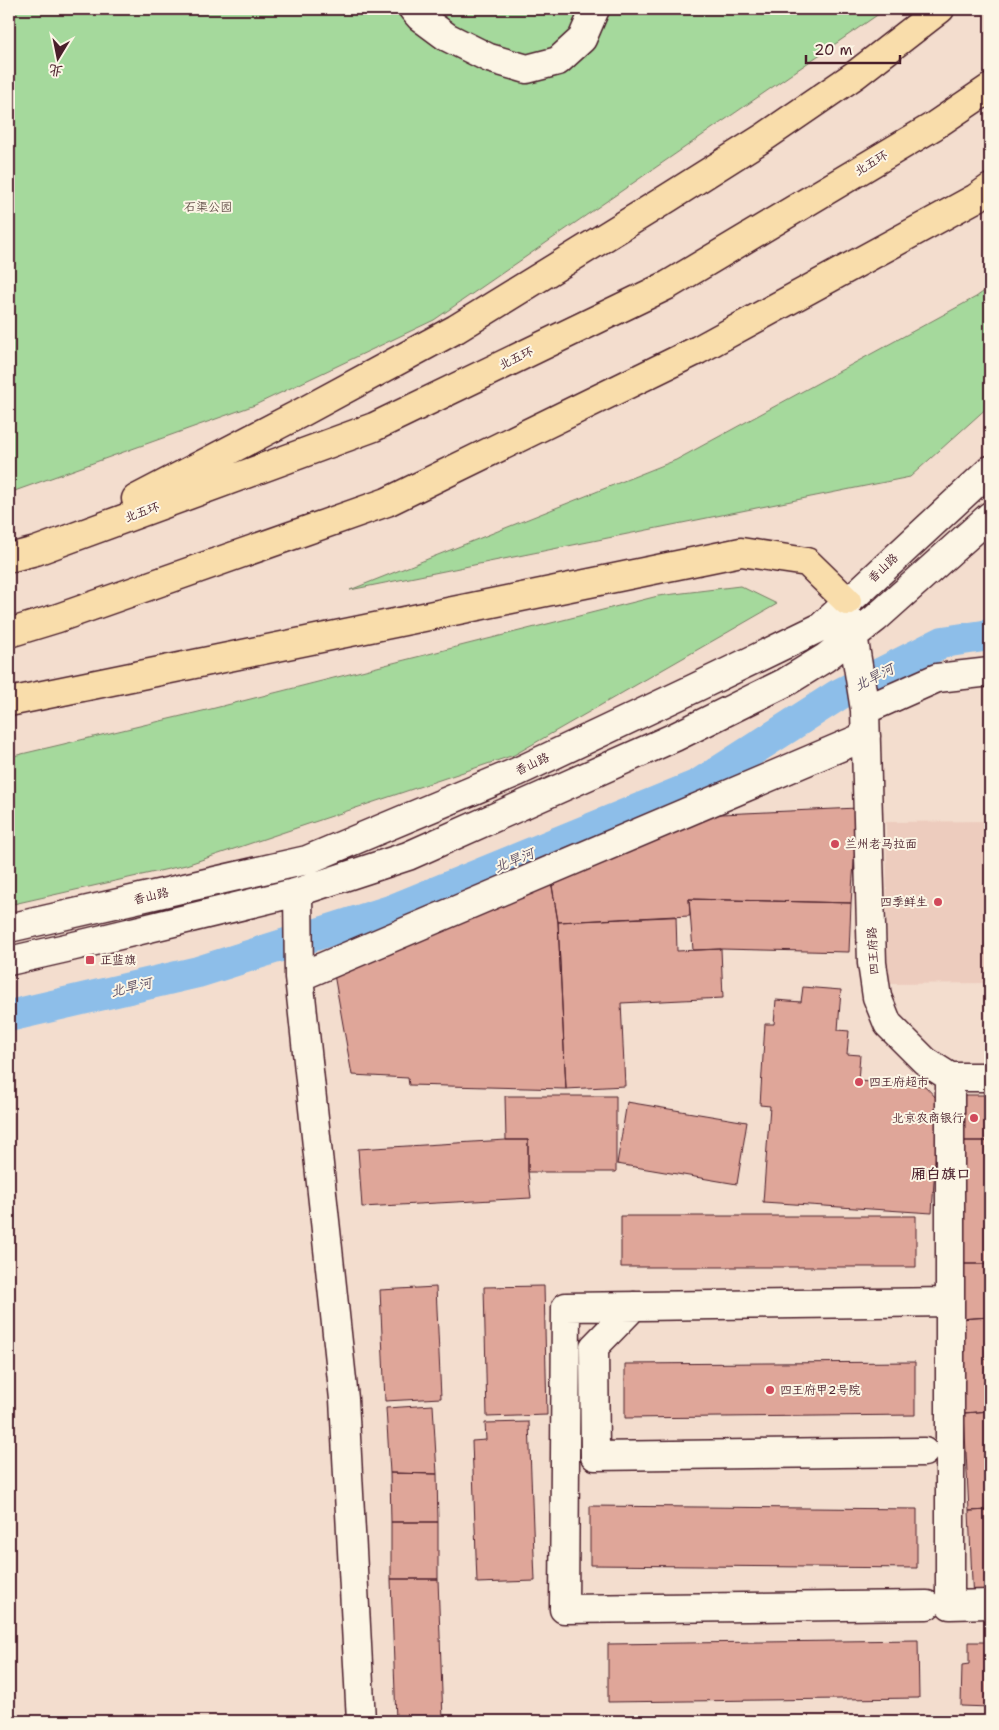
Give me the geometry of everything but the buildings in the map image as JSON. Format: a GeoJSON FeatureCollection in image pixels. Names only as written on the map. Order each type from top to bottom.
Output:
{"type":"FeatureCollection","features":[{"type":"Feature","properties":{"kind":"highway"},"geometry":{"type":"LineString","coordinates":[[36,551],[308,410],[456,329],[766,136],[855,75],[940,9]]}},
{"type":"Feature","properties":{"kind":"highway","name":"北五环"},"geometry":{"type":"LineString","coordinates":[[9,558],[36,551],[374,427],[659,290],[925,131],[990,88]]}},
{"type":"Feature","properties":{"kind":"highway"},"geometry":{"type":"LineString","coordinates":[[9,633],[58,618],[387,502],[698,350],[976,198],[990,188]]}},
{"type":"Feature","properties":{"kind":"highway"},"geometry":{"type":"LineString","coordinates":[[9,702],[740,552],[807,562],[847,601]]}},
{"type":"Feature","properties":{"kind":"street"},"geometry":{"type":"LineString","coordinates":[[413,9],[420,17],[447,37],[489,58],[527,70],[558,61],[582,39],[594,9]]}},
{"type":"Feature","properties":{"kind":"street","name":"香山路"},"geometry":{"type":"LineString","coordinates":[[9,928],[308,860],[517,772],[821,627],[990,470]]}},
{"type":"Feature","properties":{"kind":"street"},"geometry":{"type":"LineString","coordinates":[[9,960],[298,892],[408,856],[675,737],[786,682],[854,643],[876,618],[990,516]]}},
{"type":"Feature","properties":{"kind":"street","name":"四王府路"},"geometry":{"type":"LineString","coordinates":[[847,601],[865,713],[872,963],[877,997],[888,1024],[925,1061],[950,1077]]}},
{"type":"Feature","properties":{"kind":"street"},"geometry":{"type":"LineString","coordinates":[[299,977],[865,713],[936,678],[990,672]]}},
{"type":"Feature","properties":{"kind":"street"},"geometry":{"type":"LineString","coordinates":[[298,892],[299,977],[344,1399],[362,1721]]}},
{"type":"Feature","properties":{"kind":"street"},"geometry":{"type":"LineString","coordinates":[[990,1077],[950,1077],[950,1605],[990,1604]]}},
{"type":"Feature","properties":{"kind":"street"},"geometry":{"type":"LineString","coordinates":[[927,1605],[564,1609],[566,1307],[950,1302]]}},
{"type":"Feature","properties":{"kind":"street"},"geometry":{"type":"LineString","coordinates":[[634,1306],[594,1348],[595,1456],[924,1452]]}},
{"type":"Feature","properties":{"kind":"shaded area","name":"四季鲜生"},"geometry":{"type":"Polygon","coordinates":[[[990,821],[990,983],[888,984],[886,822],[990,821]]]}},
{"type":"Feature","properties":{"kind":"green space","name":"石渠公园"},"geometry":{"type":"Polygon","coordinates":[[[9,9],[886,9],[434,320],[255,405],[9,493],[9,9]]]}},
{"type":"Feature","properties":{"kind":"green space"},"geometry":{"type":"Polygon","coordinates":[[[990,287],[990,405],[910,477],[350,590],[676,460],[976,297],[990,287]]]}},
{"type":"Feature","properties":{"kind":"green space"},"geometry":{"type":"Polygon","coordinates":[[[740,586],[777,604],[514,755],[186,865],[9,905],[9,757],[211,709],[658,596],[740,586]]]}},
{"type":"Feature","properties":{"kind":"waterway","name":"北旱河"},"geometry":{"type":"LineString","coordinates":[[9,1016],[198,972],[390,911],[698,785],[838,695],[943,642],[990,635]]}},
{"type":"Feature","properties":{"kind":"place","name":"兰州老马拉面"},"geometry":{"type":"Point","coordinates":[835,844]}},
{"type":"Feature","properties":{"kind":"place","name":"四季鲜生"},"geometry":{"type":"Point","coordinates":[938,902]}},
{"type":"Feature","properties":{"kind":"place","name":"正蓝旗"},"geometry":{"type":"Point","coordinates":[90,960]}},
{"type":"Feature","properties":{"kind":"place","name":"四王府超市"},"geometry":{"type":"Point","coordinates":[859,1082]}},
{"type":"Feature","properties":{"kind":"place","name":"北京农商银行"},"geometry":{"type":"Point","coordinates":[974,1118]}},
{"type":"Feature","properties":{"kind":"place","name":"四王府甲2号院"},"geometry":{"type":"Point","coordinates":[770,1390]}},
{"type":"Feature","properties":{"kind":"district","name":"厢白旗口"},"geometry":{"type":"Point","coordinates":[941,1174]}}]}
